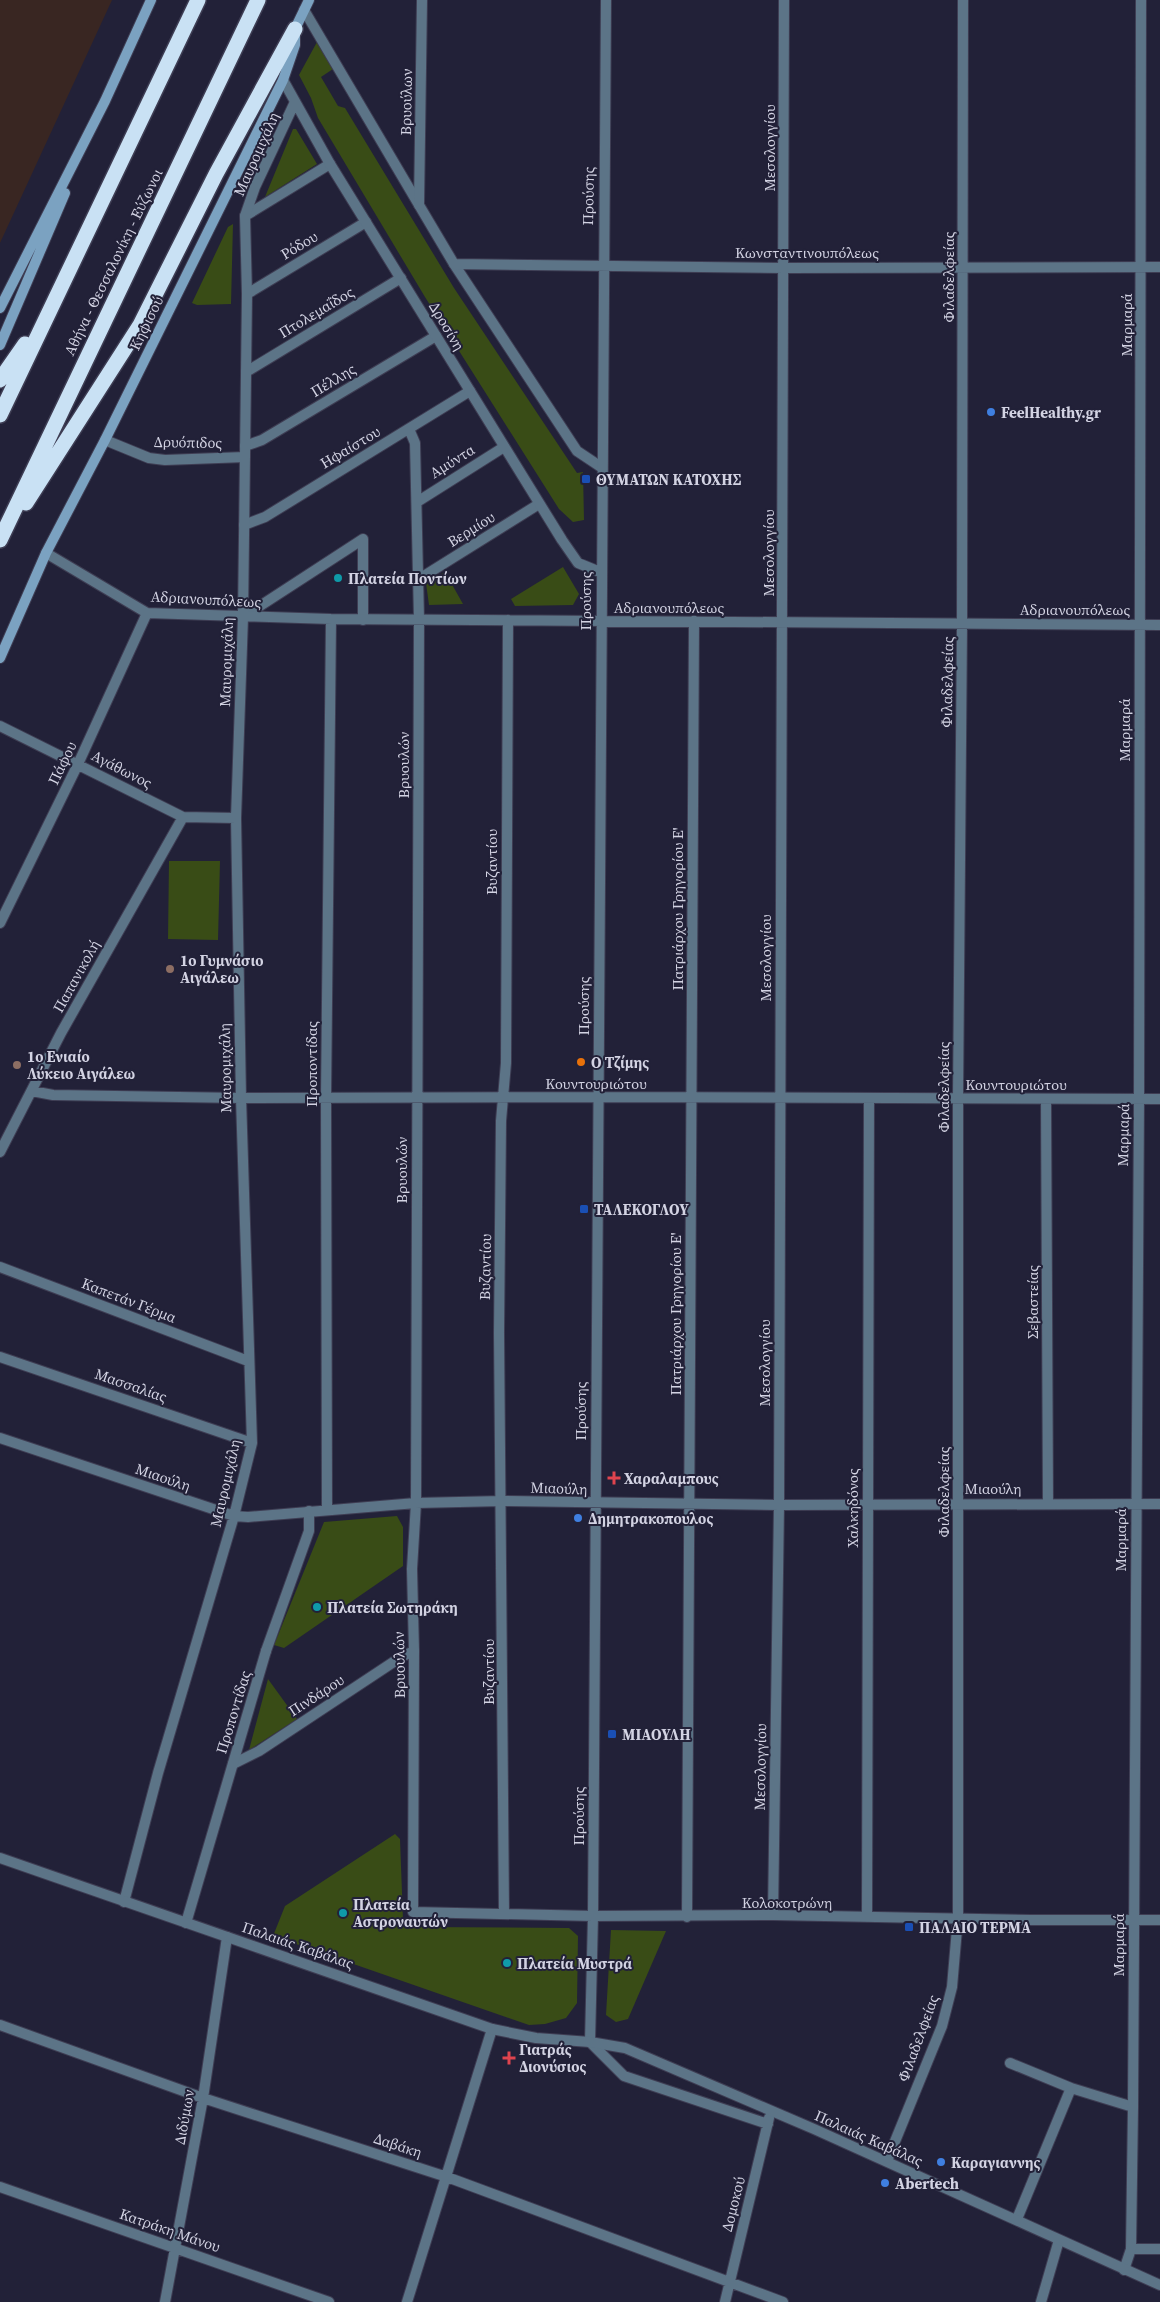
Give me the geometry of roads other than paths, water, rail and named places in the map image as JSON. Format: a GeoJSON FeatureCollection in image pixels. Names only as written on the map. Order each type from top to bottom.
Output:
{"type":"FeatureCollection","features":[{"type":"Feature","properties":{"kind":"highway"},"geometry":{"type":"LineString","coordinates":[[0,414],[198,0]]}},
{"type":"Feature","properties":{"kind":"highway","name":"Αθήνα - Θεσσαλονίκη - Εύζωνοι"},"geometry":{"type":"LineString","coordinates":[[0,540],[258,0]]}},
{"type":"Feature","properties":{"kind":"highway"},"geometry":{"type":"LineString","coordinates":[[0,544],[140,326],[216,174],[295,29]]}},
{"type":"Feature","properties":{"kind":"highway"},"geometry":{"type":"LineString","coordinates":[[0,380],[50,311]]}},
{"type":"Feature","properties":{"kind":"main road"},"geometry":{"type":"LineString","coordinates":[[0,308],[104,101],[151,0]]}},
{"type":"Feature","properties":{"kind":"main road","name":"Κηφισού"},"geometry":{"type":"LineString","coordinates":[[0,658],[46,553],[105,440],[283,80],[295,45],[295,29],[309,0]]}},
{"type":"Feature","properties":{"kind":"main road"},"geometry":{"type":"LineString","coordinates":[[0,345],[104,101]]}},
{"type":"Feature","properties":{"kind":"street","name":"Βρυούλων"},"geometry":{"type":"LineString","coordinates":[[419,205],[422,0]]}},
{"type":"Feature","properties":{"kind":"street","name":"Προύσης"},"geometry":{"type":"LineString","coordinates":[[590,2042],[602,265],[606,0]]}},
{"type":"Feature","properties":{"kind":"street","name":"Μεσολογγίου"},"geometry":{"type":"LineString","coordinates":[[773,1915],[779,1505],[784,0]]}},
{"type":"Feature","properties":{"kind":"street","name":"Φιλαδελφείας"},"geometry":{"type":"LineString","coordinates":[[887,2161],[942,2026],[952,1987],[958,1917],[958,1098],[962,624],[963,0]]}},
{"type":"Feature","properties":{"kind":"street","name":"Μαρμαρά"},"geometry":{"type":"LineString","coordinates":[[1124,2270],[1132,2249],[1135,1504],[1139,1099],[1141,0]]}},
{"type":"Feature","properties":{"kind":"street"},"geometry":{"type":"LineString","coordinates":[[304,10],[454,264],[577,452],[602,467]]}},
{"type":"Feature","properties":{"kind":"street","name":"Δροσίνη"},"geometry":{"type":"LineString","coordinates":[[283,80],[294,104],[330,164],[574,559],[600,572]]}},
{"type":"Feature","properties":{"kind":"street","name":"Μαυρομιχάλη"},"geometry":{"type":"LineString","coordinates":[[124,1902],[158,1773],[234,1516],[252,1442],[241,1098],[236,818],[243,617],[248,294],[245,216],[256,187],[294,104]]}},
{"type":"Feature","properties":{"kind":"street","name":"Μαυρομιχάλη"},"geometry":{"type":"LineString","coordinates":[[245,216],[330,164]]}},
{"type":"Feature","properties":{"kind":"street","name":"Ρόδου"},"geometry":{"type":"LineString","coordinates":[[248,294],[366,222]]}},
{"type":"Feature","properties":{"kind":"street","name":"Κωνσταντινουπόλεως"},"geometry":{"type":"LineString","coordinates":[[454,264],[784,268],[1160,267]]}},
{"type":"Feature","properties":{"kind":"street","name":"Πτολεμαΐδος"},"geometry":{"type":"LineString","coordinates":[[246,372],[401,278]]}},
{"type":"Feature","properties":{"kind":"street","name":"Πέλλης"},"geometry":{"type":"LineString","coordinates":[[245,452],[436,336]]}},
{"type":"Feature","properties":{"kind":"street","name":"Ηφαίστου"},"geometry":{"type":"LineString","coordinates":[[244,525],[265,516],[470,391]]}},
{"type":"Feature","properties":{"kind":"street","name":"Βρυουλών"},"geometry":{"type":"LineString","coordinates":[[409,429],[415,443],[419,579],[416,1503],[412,1569],[414,1651],[414,1912]]}},
{"type":"Feature","properties":{"kind":"street","name":"Δρυόπιδος"},"geometry":{"type":"LineString","coordinates":[[105,440],[149,458],[165,460],[245,452]]}},
{"type":"Feature","properties":{"kind":"street","name":"Αμύντα"},"geometry":{"type":"LineString","coordinates":[[417,502],[504,446]]}},
{"type":"Feature","properties":{"kind":"street","name":"Βερμίου"},"geometry":{"type":"LineString","coordinates":[[419,579],[539,504]]}},
{"type":"Feature","properties":{"kind":"street"},"geometry":{"type":"LineString","coordinates":[[243,617],[364,539],[363,620]]}},
{"type":"Feature","properties":{"kind":"street","name":"Αδριανουπόλεως"},"geometry":{"type":"LineString","coordinates":[[46,553],[147,614],[363,620],[1160,625]]}},
{"type":"Feature","properties":{"kind":"street","name":"Πάφου"},"geometry":{"type":"LineString","coordinates":[[0,923],[78,764],[147,614]]}},
{"type":"Feature","properties":{"kind":"street","name":"Προποντίδας"},"geometry":{"type":"LineString","coordinates":[[326,1510],[326,1098],[331,619]]}},
{"type":"Feature","properties":{"kind":"street","name":"Βυζαντίου"},"geometry":{"type":"LineString","coordinates":[[504,1913],[499,1324],[503,1098],[506,1063],[508,620]]}},
{"type":"Feature","properties":{"kind":"street","name":"Πατριάρχου Γρηγορίου Ε'"},"geometry":{"type":"LineString","coordinates":[[687,1917],[694,621]]}},
{"type":"Feature","properties":{"kind":"street","name":"Αγάθωνος"},"geometry":{"type":"LineString","coordinates":[[0,726],[183,817],[236,818]]}},
{"type":"Feature","properties":{"kind":"street","name":"Παπανικολή"},"geometry":{"type":"LineString","coordinates":[[0,1152],[61,1033],[183,817]]}},
{"type":"Feature","properties":{"kind":"street","name":"Κουντουριώτου"},"geometry":{"type":"LineString","coordinates":[[32,1090],[52,1095],[241,1098],[1160,1099]]}},
{"type":"Feature","properties":{"kind":"street","name":"Χαλκηδόνος"},"geometry":{"type":"LineString","coordinates":[[868,1917],[867,1504],[869,1098]]}},
{"type":"Feature","properties":{"kind":"street","name":"Σεβαστείας"},"geometry":{"type":"LineString","coordinates":[[1046,1099],[1048,1504]]}},
{"type":"Feature","properties":{"kind":"street","name":"Καπετάν Γέρμα"},"geometry":{"type":"LineString","coordinates":[[0,1267],[248,1360]]}},
{"type":"Feature","properties":{"kind":"street","name":"Μασσαλίας"},"geometry":{"type":"LineString","coordinates":[[0,1357],[252,1442]]}},
{"type":"Feature","properties":{"kind":"street","name":"Μιαούλη"},"geometry":{"type":"LineString","coordinates":[[0,1438],[234,1516],[416,1503],[502,1501],[595,1504],[779,1505],[958,1503],[1160,1504]]}},
{"type":"Feature","properties":{"kind":"street","name":"Προποντίδας"},"geometry":{"type":"LineString","coordinates":[[186,1923],[266,1651],[309,1531],[309,1511]]}},
{"type":"Feature","properties":{"kind":"street","name":"Πινδάρου"},"geometry":{"type":"LineString","coordinates":[[233,1764],[259,1751],[401,1657],[414,1651]]}},
{"type":"Feature","properties":{"kind":"street","name":"Παλαιάς Καβάλας"},"geometry":{"type":"LineString","coordinates":[[0,1858],[492,2029],[536,2038],[590,2042],[624,2048],[887,2161],[1160,2285]]}},
{"type":"Feature","properties":{"kind":"street","name":"Κολοκοτρώνη"},"geometry":{"type":"LineString","coordinates":[[414,1912],[592,1916],[687,1917],[773,1915],[958,1917],[1031,1920],[1160,1920]]}},
{"type":"Feature","properties":{"kind":"street","name":"Διδύμων"},"geometry":{"type":"LineString","coordinates":[[165,2302],[203,2098],[227,1937]]}},
{"type":"Feature","properties":{"kind":"street","name":"Δαβάκη"},"geometry":{"type":"LineString","coordinates":[[0,2025],[203,2098],[447,2177],[783,2302]]}},
{"type":"Feature","properties":{"kind":"street"},"geometry":{"type":"LineString","coordinates":[[407,2302],[492,2029]]}},
{"type":"Feature","properties":{"kind":"street"},"geometry":{"type":"LineString","coordinates":[[590,2042],[624,2076],[768,2124]]}},
{"type":"Feature","properties":{"kind":"street"},"geometry":{"type":"LineString","coordinates":[[1010,2063],[1071,2088],[1133,2107]]}},
{"type":"Feature","properties":{"kind":"street"},"geometry":{"type":"LineString","coordinates":[[1017,2219],[1071,2088]]}},
{"type":"Feature","properties":{"kind":"street","name":"Δομοκού"},"geometry":{"type":"LineString","coordinates":[[725,2302],[771,2112]]}},
{"type":"Feature","properties":{"kind":"street","name":"Κατράκη Μάνου"},"geometry":{"type":"LineString","coordinates":[[0,2187],[329,2302]]}},
{"type":"Feature","properties":{"kind":"street"},"geometry":{"type":"LineString","coordinates":[[1041,2302],[1059,2240]]}},
{"type":"Feature","properties":{"kind":"street"},"geometry":{"type":"LineString","coordinates":[[1132,2249],[1160,2249]]}},
{"type":"Feature","properties":{"kind":"place","name":"FeelHealthy.gr"},"geometry":{"type":"Point","coordinates":[991,412]}},
{"type":"Feature","properties":{"kind":"place","name":"ΘΥΜΑΤΩΝ ΚΑΤΟΧΗΣ"},"geometry":{"type":"Point","coordinates":[586,479]}},
{"type":"Feature","properties":{"kind":"place","name":"Πλατεία Ποντίων"},"geometry":{"type":"Point","coordinates":[338,578]}},
{"type":"Feature","properties":{"kind":"place","name":"1ο Γυμνάσιο Αιγάλεω"},"geometry":{"type":"Point","coordinates":[170,969]}},
{"type":"Feature","properties":{"kind":"place","name":"Ο Τζίμης"},"geometry":{"type":"Point","coordinates":[581,1062]}},
{"type":"Feature","properties":{"kind":"place","name":"1ο Ενιαίο Λύκειο Αιγάλεω"},"geometry":{"type":"Point","coordinates":[17,1065]}},
{"type":"Feature","properties":{"kind":"place","name":"ΤΑΛΕΚΟΓΛΟΥ"},"geometry":{"type":"Point","coordinates":[584,1209]}},
{"type":"Feature","properties":{"kind":"place","name":"Χαραλαμπους"},"geometry":{"type":"Point","coordinates":[614,1478]}},
{"type":"Feature","properties":{"kind":"place","name":"Δημητρακοπουλος"},"geometry":{"type":"Point","coordinates":[578,1518]}},
{"type":"Feature","properties":{"kind":"place","name":"Πλατεία Σωτηράκη"},"geometry":{"type":"Point","coordinates":[317,1607]}},
{"type":"Feature","properties":{"kind":"place","name":"ΜΙΑΟΥΛΗ"},"geometry":{"type":"Point","coordinates":[612,1734]}},
{"type":"Feature","properties":{"kind":"place","name":"Πλατεία Αστροναυτών"},"geometry":{"type":"Point","coordinates":[343,1913]}},
{"type":"Feature","properties":{"kind":"place","name":"ΠΑΛΑΙΟ ΤΕΡΜΑ"},"geometry":{"type":"Point","coordinates":[909,1927]}},
{"type":"Feature","properties":{"kind":"place","name":"Πλατεία Μυστρά"},"geometry":{"type":"Point","coordinates":[507,1963]}},
{"type":"Feature","properties":{"kind":"place","name":"Γιατράς Διονύσιος"},"geometry":{"type":"Point","coordinates":[509,2058]}},
{"type":"Feature","properties":{"kind":"place","name":"Καραγιαννης"},"geometry":{"type":"Point","coordinates":[941,2162]}},
{"type":"Feature","properties":{"kind":"place","name":"Abertech"},"geometry":{"type":"Point","coordinates":[885,2183]}}]}
